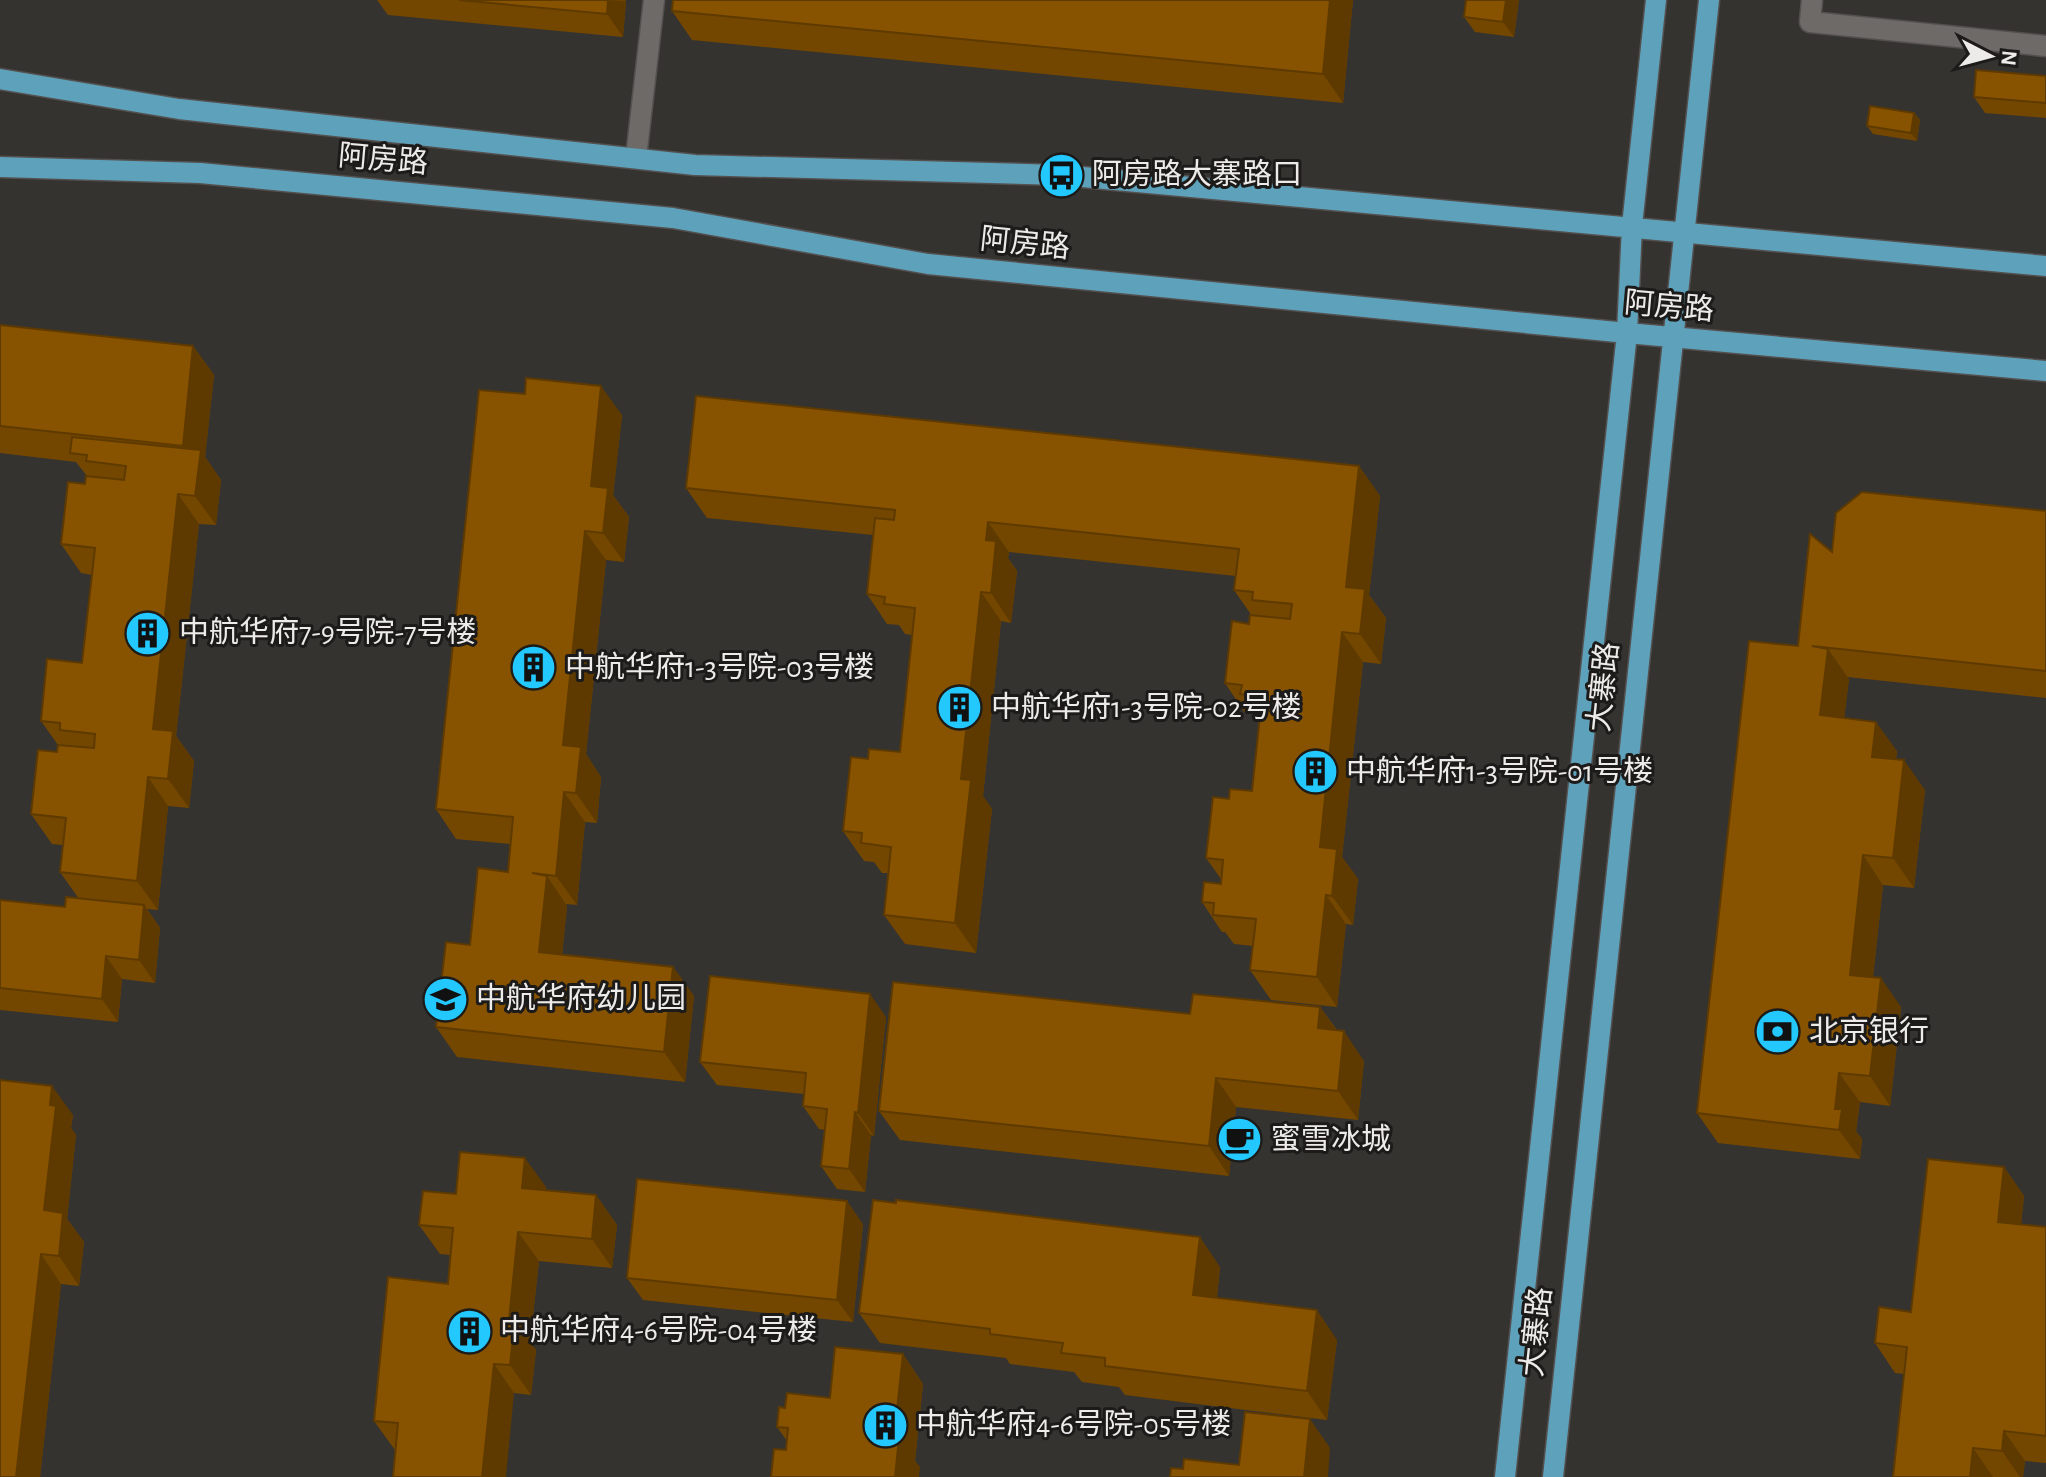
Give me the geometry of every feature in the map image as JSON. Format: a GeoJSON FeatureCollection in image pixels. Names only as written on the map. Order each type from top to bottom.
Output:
{"type":"FeatureCollection","features":[{"type":"Feature","properties":{"kind":"main road","name":"大寨路"},"geometry":{"type":"LineString","coordinates":[[1505,1477],[1627,333],[1632,226],[1656,0]]}},
{"type":"Feature","properties":{"kind":"main road","name":"大寨路"},"geometry":{"type":"LineString","coordinates":[[1553,1477],[1709,0]]}},
{"type":"Feature","properties":{"kind":"main road","name":"阿房路"},"geometry":{"type":"LineString","coordinates":[[0,79],[179,109],[695,165],[1061,175],[2046,266]]}},
{"type":"Feature","properties":{"kind":"main road","name":"阿房路"},"geometry":{"type":"LineString","coordinates":[[0,167],[200,173],[673,218],[928,264],[2046,371]]}},
{"type":"Feature","properties":{"kind":"street"},"geometry":{"type":"LineString","coordinates":[[636,158],[654,0]]}},
{"type":"Feature","properties":{"kind":"street"},"geometry":{"type":"LineString","coordinates":[[1812,0],[1810,22],[2046,46]]}},
{"type":"Feature","properties":{"kind":"building"},"geometry":{"type":"Polygon","coordinates":[[[459,0],[608,0],[607,14],[459,0]]]}},
{"type":"Feature","properties":{"kind":"building"},"geometry":{"type":"Polygon","coordinates":[[[673,0],[1330,0],[1323,74],[672,11],[673,0]]]}},
{"type":"Feature","properties":{"kind":"building"},"geometry":{"type":"Polygon","coordinates":[[[1466,0],[1506,0],[1503,22],[1464,17],[1466,0]]]}},
{"type":"Feature","properties":{"kind":"building"},"geometry":{"type":"Polygon","coordinates":[[[1976,70],[2046,76],[2046,103],[1974,97],[1976,70]]]}},
{"type":"Feature","properties":{"kind":"building"},"geometry":{"type":"Polygon","coordinates":[[[1870,106],[1914,113],[1911,133],[1867,126],[1870,106]]]}},
{"type":"Feature","properties":{"kind":"building"},"geometry":{"type":"Polygon","coordinates":[[[0,325],[193,346],[183,446],[0,426],[0,325]]]}},
{"type":"Feature","properties":{"kind":"building"},"geometry":{"type":"Polygon","coordinates":[[[526,378],[601,386],[591,486],[608,488],[603,533],[585,531],[563,745],[581,747],[576,793],[564,792],[556,876],[532,873],[547,876],[539,952],[673,967],[664,1052],[436,1027],[446,942],[470,945],[478,868],[508,872],[513,817],[436,809],[479,390],[525,394],[526,378]]]}},
{"type":"Feature","properties":{"kind":"building"},"geometry":{"type":"Polygon","coordinates":[[[696,396],[1359,466],[1346,587],[1365,589],[1360,634],[1342,632],[1320,847],[1337,849],[1332,896],[1326,895],[1317,977],[1250,970],[1256,919],[1213,915],[1214,903],[1202,902],[1204,882],[1221,884],[1223,860],[1206,858],[1213,797],[1229,799],[1230,789],[1252,791],[1262,697],[1240,694],[1242,685],[1225,683],[1232,621],[1249,624],[1250,615],[1290,619],[1292,604],[1252,600],[1253,592],[1234,590],[1239,549],[988,522],[986,540],[996,541],[991,593],[981,592],[961,779],[971,780],[955,923],[884,915],[891,847],[861,843],[862,833],[843,831],[851,757],[868,759],[869,749],[900,752],[915,608],[884,604],[885,597],[867,594],[875,518],[894,520],[895,510],[686,488],[696,396]]]}},
{"type":"Feature","properties":{"kind":"building","name":"中航华府7-9号院-7号楼"},"geometry":{"type":"Polygon","coordinates":[[[72,437],[201,450],[195,496],[178,494],[153,729],[173,731],[168,779],[148,777],[137,881],[60,872],[66,818],[31,814],[38,750],[57,752],[58,745],[94,748],[95,734],[60,730],[60,723],[41,721],[47,659],[82,663],[95,548],[61,544],[68,482],[85,484],[86,476],[124,480],[126,466],[86,461],[87,455],[70,453],[72,437]]]}},
{"type":"Feature","properties":{"kind":"building"},"geometry":{"type":"Polygon","coordinates":[[[1862,492],[2046,511],[2046,671],[1812,646],[1828,649],[1820,715],[1876,722],[1872,757],[1904,760],[1893,858],[1863,855],[1850,975],[1881,978],[1870,1076],[1839,1073],[1835,1109],[1842,1109],[1839,1130],[1697,1113],[1749,641],[1798,646],[1810,534],[1832,552],[1836,513],[1862,492]]]}},
{"type":"Feature","properties":{"kind":"building"},"geometry":{"type":"Polygon","coordinates":[[[66,897],[144,905],[139,960],[106,956],[102,999],[0,988],[0,900],[65,907],[66,897]]]}},
{"type":"Feature","properties":{"kind":"building"},"geometry":{"type":"Polygon","coordinates":[[[710,976],[870,994],[849,1169],[821,1166],[827,1109],[803,1106],[806,1073],[700,1062],[710,976]]]}},
{"type":"Feature","properties":{"kind":"building"},"geometry":{"type":"Polygon","coordinates":[[[893,982],[1190,1014],[1193,994],[1320,1007],[1318,1028],[1344,1031],[1338,1091],[1216,1078],[1209,1146],[879,1111],[893,982]]]}},
{"type":"Feature","properties":{"kind":"building"},"geometry":{"type":"Polygon","coordinates":[[[0,1080],[52,1086],[50,1105],[56,1106],[44,1210],[63,1213],[59,1256],[41,1254],[16,1477],[0,1477],[0,1080]]]}},
{"type":"Feature","properties":{"kind":"building","name":"中航华府4-6号院-04号楼"},"geometry":{"type":"Polygon","coordinates":[[[460,1152],[525,1158],[522,1188],[596,1195],[592,1239],[518,1232],[509,1320],[515,1320],[510,1365],[494,1364],[482,1477],[393,1477],[398,1423],[374,1421],[388,1277],[448,1284],[453,1228],[419,1225],[423,1191],[456,1194],[460,1152]]]}},
{"type":"Feature","properties":{"kind":"building"},"geometry":{"type":"Polygon","coordinates":[[[1928,1159],[2004,1167],[1998,1222],[2046,1227],[2046,1436],[2004,1431],[2002,1451],[1973,1448],[1970,1477],[1893,1477],[1907,1347],[1875,1343],[1879,1307],[1911,1312],[1928,1159]]]}},
{"type":"Feature","properties":{"kind":"building"},"geometry":{"type":"Polygon","coordinates":[[[637,1179],[847,1201],[837,1300],[627,1278],[637,1179]]]}},
{"type":"Feature","properties":{"kind":"building"},"geometry":{"type":"Polygon","coordinates":[[[873,1200],[896,1203],[896,1200],[1200,1237],[1193,1295],[1317,1310],[1307,1391],[1105,1366],[1105,1358],[1061,1353],[1063,1343],[990,1334],[990,1329],[859,1313],[873,1200]]]}},
{"type":"Feature","properties":{"kind":"building"},"geometry":{"type":"Polygon","coordinates":[[[835,1347],[903,1354],[894,1437],[899,1438],[895,1477],[771,1477],[774,1449],[786,1450],[788,1428],[777,1427],[779,1407],[785,1408],[787,1393],[830,1398],[835,1347]]]}},
{"type":"Feature","properties":{"kind":"building"},"geometry":{"type":"Polygon","coordinates":[[[1245,1412],[1310,1419],[1304,1477],[1170,1477],[1171,1468],[1183,1469],[1184,1459],[1239,1465],[1245,1412]]]}},
{"type":"Feature","properties":{"kind":"place","name":"阿房路大寨路口"},"geometry":{"type":"Point","coordinates":[1061,175]}},
{"type":"Feature","properties":{"kind":"place","name":"中航华府7-9号院-7号楼"},"geometry":{"type":"Point","coordinates":[148,633]}},
{"type":"Feature","properties":{"kind":"place","name":"中航华府1-3号院-03号楼"},"geometry":{"type":"Point","coordinates":[534,668]}},
{"type":"Feature","properties":{"kind":"place","name":"中航华府1-3号院-02号楼"},"geometry":{"type":"Point","coordinates":[960,708]}},
{"type":"Feature","properties":{"kind":"place","name":"中航华府1-3号院-01号楼"},"geometry":{"type":"Point","coordinates":[1315,772]}},
{"type":"Feature","properties":{"kind":"place","name":"中航华府幼儿园"},"geometry":{"type":"Point","coordinates":[445,999]}},
{"type":"Feature","properties":{"kind":"place","name":"北京银行"},"geometry":{"type":"Point","coordinates":[1778,1032]}},
{"type":"Feature","properties":{"kind":"place","name":"蜜雪冰城"},"geometry":{"type":"Point","coordinates":[1240,1140]}},
{"type":"Feature","properties":{"kind":"place","name":"中航华府4-6号院-04号楼"},"geometry":{"type":"Point","coordinates":[469,1331]}},
{"type":"Feature","properties":{"kind":"place","name":"中航华府4-6号院-05号楼"},"geometry":{"type":"Point","coordinates":[885,1425]}}]}
